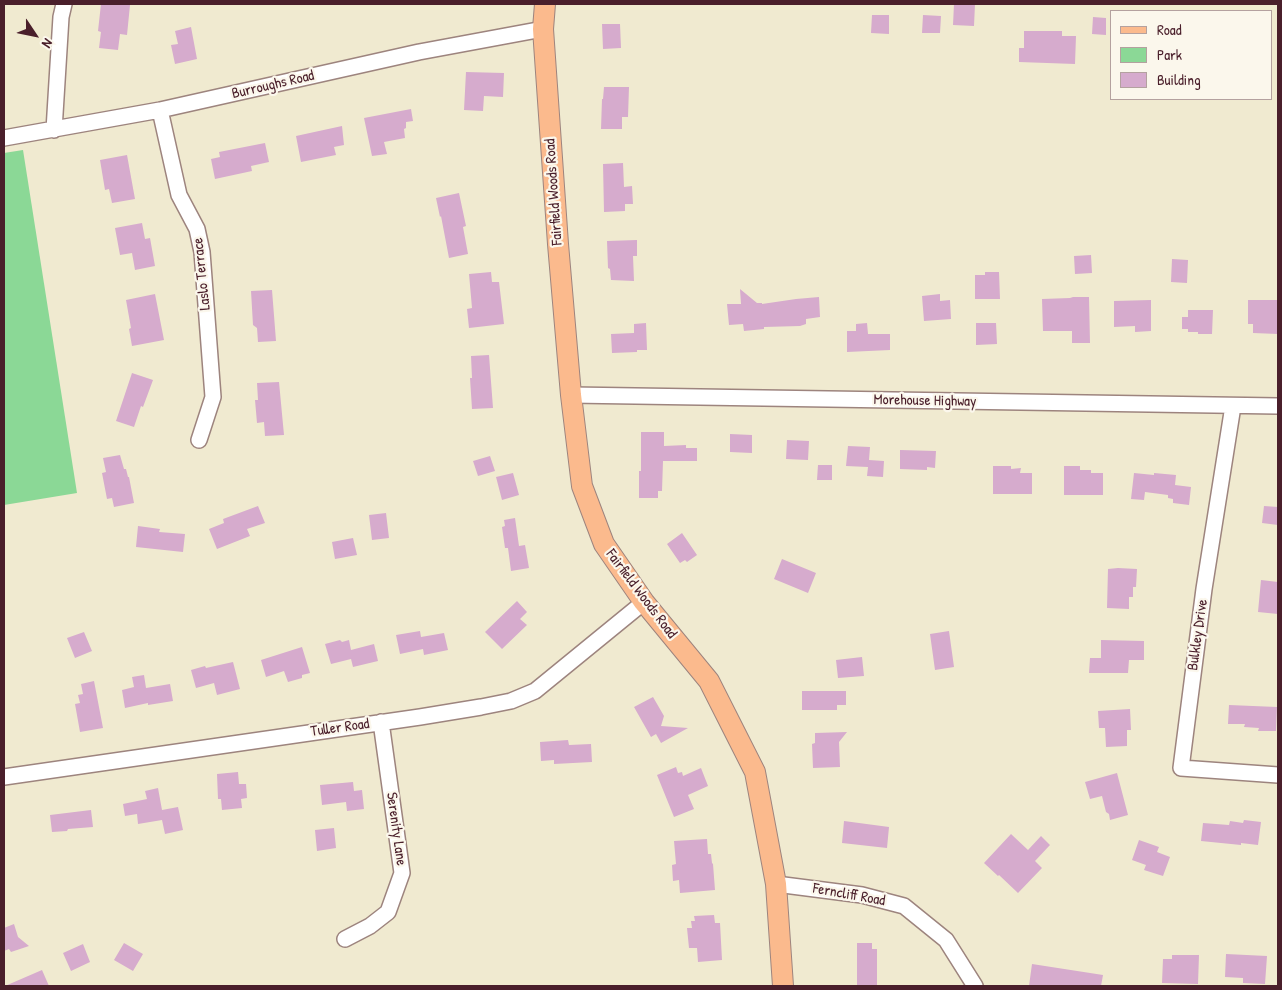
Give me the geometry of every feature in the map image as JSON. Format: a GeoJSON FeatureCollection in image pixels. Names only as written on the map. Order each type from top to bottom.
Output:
{"type":"FeatureCollection","features":[{"type":"Feature","properties":{"kind":"main road","name":"Fairfield Woods Road"},"geometry":{"type":"LineString","coordinates":[[545,4],[542,29],[558,244],[571,395],[582,486],[604,544],[644,602],[709,681],[755,772],[776,884],[783,986]]}},
{"type":"Feature","properties":{"kind":"street"},"geometry":{"type":"LineString","coordinates":[[54,130],[61,17],[64,4]]}},
{"type":"Feature","properties":{"kind":"street","name":"Burroughs Road"},"geometry":{"type":"LineString","coordinates":[[4,138],[160,110],[419,52],[542,29]]}},
{"type":"Feature","properties":{"kind":"street","name":"Laslo Terrace"},"geometry":{"type":"LineString","coordinates":[[160,110],[179,195],[197,229],[202,252],[213,397],[199,440]]}},
{"type":"Feature","properties":{"kind":"street","name":"Morehouse Highway"},"geometry":{"type":"LineString","coordinates":[[571,395],[1278,406]]}},
{"type":"Feature","properties":{"kind":"street","name":"Bulkley Drive"},"geometry":{"type":"LineString","coordinates":[[1233,406],[1204,589],[1180,768],[1278,775]]}},
{"type":"Feature","properties":{"kind":"street","name":"Tuller Road"},"geometry":{"type":"LineString","coordinates":[[4,776],[381,722],[511,701],[535,691],[644,602]]}},
{"type":"Feature","properties":{"kind":"street","name":"Serenity Lane"},"geometry":{"type":"LineString","coordinates":[[345,939],[370,926],[388,912],[402,873],[381,722]]}},
{"type":"Feature","properties":{"kind":"street","name":"Ferncliff Road"},"geometry":{"type":"LineString","coordinates":[[776,884],[862,895],[904,906],[946,940],[974,986]]}},
{"type":"Feature","properties":{"kind":"green space"},"geometry":{"type":"Polygon","coordinates":[[[23,150],[77,493],[4,505],[4,153],[23,150]]]}},
{"type":"Feature","properties":{"kind":"building"},"geometry":{"type":"Polygon","coordinates":[[[101,4],[130,5],[127,35],[120,34],[118,50],[99,48],[101,32],[98,31],[101,4]]]}},
{"type":"Feature","properties":{"kind":"building"},"geometry":{"type":"Polygon","coordinates":[[[954,4],[975,4],[974,26],[953,25],[954,4]]]}},
{"type":"Feature","properties":{"kind":"building"},"geometry":{"type":"Polygon","coordinates":[[[872,15],[889,15],[889,34],[871,33],[872,15]]]}},
{"type":"Feature","properties":{"kind":"building"},"geometry":{"type":"Polygon","coordinates":[[[923,15],[941,16],[940,33],[922,33],[923,15]]]}},
{"type":"Feature","properties":{"kind":"building"},"geometry":{"type":"Polygon","coordinates":[[[1093,17],[1106,18],[1106,35],[1092,34],[1093,17]]]}},
{"type":"Feature","properties":{"kind":"building"},"geometry":{"type":"Polygon","coordinates":[[[602,24],[620,24],[621,48],[603,49],[602,24]]]}},
{"type":"Feature","properties":{"kind":"building"},"geometry":{"type":"Polygon","coordinates":[[[191,27],[197,59],[175,64],[171,45],[178,44],[175,31],[191,27]]]}},
{"type":"Feature","properties":{"kind":"building"},"geometry":{"type":"Polygon","coordinates":[[[1024,31],[1062,31],[1062,36],[1076,36],[1075,64],[1019,62],[1019,48],[1024,48],[1024,31]]]}},
{"type":"Feature","properties":{"kind":"building"},"geometry":{"type":"Polygon","coordinates":[[[466,72],[504,73],[503,97],[484,96],[483,111],[464,110],[466,72]]]}},
{"type":"Feature","properties":{"kind":"building"},"geometry":{"type":"Polygon","coordinates":[[[604,87],[629,87],[628,117],[622,117],[622,129],[601,129],[604,87]]]}},
{"type":"Feature","properties":{"kind":"building"},"geometry":{"type":"Polygon","coordinates":[[[411,109],[413,121],[406,122],[406,128],[404,129],[405,138],[384,142],[387,154],[372,156],[364,118],[411,109]]]}},
{"type":"Feature","properties":{"kind":"building"},"geometry":{"type":"Polygon","coordinates":[[[342,126],[344,145],[334,147],[336,155],[301,162],[296,136],[342,126]]]}},
{"type":"Feature","properties":{"kind":"building"},"geometry":{"type":"Polygon","coordinates":[[[265,143],[269,162],[251,166],[252,171],[215,179],[211,159],[220,157],[219,152],[265,143]]]}},
{"type":"Feature","properties":{"kind":"building"},"geometry":{"type":"Polygon","coordinates":[[[127,155],[135,199],[112,203],[109,189],[105,190],[100,160],[127,155]]]}},
{"type":"Feature","properties":{"kind":"building"},"geometry":{"type":"Polygon","coordinates":[[[623,163],[624,187],[632,186],[633,204],[625,204],[625,211],[604,212],[603,164],[623,163]]]}},
{"type":"Feature","properties":{"kind":"building"},"geometry":{"type":"Polygon","coordinates":[[[459,193],[466,226],[463,227],[468,254],[449,258],[436,198],[459,193]]]}},
{"type":"Feature","properties":{"kind":"building"},"geometry":{"type":"Polygon","coordinates":[[[142,223],[145,239],[150,238],[155,266],[135,270],[132,253],[120,255],[115,228],[142,223]]]}},
{"type":"Feature","properties":{"kind":"building"},"geometry":{"type":"Polygon","coordinates":[[[637,240],[637,256],[633,256],[634,281],[611,280],[610,269],[608,268],[607,241],[637,240]]]}},
{"type":"Feature","properties":{"kind":"building"},"geometry":{"type":"Polygon","coordinates":[[[1091,255],[1092,273],[1075,274],[1074,256],[1091,255]]]}},
{"type":"Feature","properties":{"kind":"building"},"geometry":{"type":"Polygon","coordinates":[[[1172,259],[1188,260],[1187,283],[1171,282],[1172,259]]]}},
{"type":"Feature","properties":{"kind":"building"},"geometry":{"type":"Polygon","coordinates":[[[491,272],[492,282],[499,282],[504,324],[469,328],[467,309],[472,308],[469,274],[491,272]]]}},
{"type":"Feature","properties":{"kind":"building"},"geometry":{"type":"Polygon","coordinates":[[[985,272],[999,272],[1000,299],[975,299],[975,275],[985,275],[985,272]]]}},
{"type":"Feature","properties":{"kind":"building"},"geometry":{"type":"Polygon","coordinates":[[[740,289],[757,303],[762,304],[819,297],[820,317],[806,319],[806,324],[800,326],[764,327],[764,329],[744,331],[743,324],[729,325],[727,304],[741,304],[740,289]]]}},
{"type":"Feature","properties":{"kind":"building"},"geometry":{"type":"Polygon","coordinates":[[[272,290],[276,341],[258,342],[257,328],[253,325],[251,291],[272,290]]]}},
{"type":"Feature","properties":{"kind":"building"},"geometry":{"type":"Polygon","coordinates":[[[155,294],[164,340],[132,346],[126,300],[155,294]]]}},
{"type":"Feature","properties":{"kind":"building"},"geometry":{"type":"Polygon","coordinates":[[[940,294],[940,301],[950,300],[951,319],[924,321],[922,296],[940,294]]]}},
{"type":"Feature","properties":{"kind":"building"},"geometry":{"type":"Polygon","coordinates":[[[1089,297],[1090,343],[1072,343],[1072,331],[1043,331],[1042,299],[1089,297]]]}},
{"type":"Feature","properties":{"kind":"building"},"geometry":{"type":"Polygon","coordinates":[[[1151,300],[1151,331],[1135,332],[1135,326],[1114,327],[1114,301],[1151,300]]]}},
{"type":"Feature","properties":{"kind":"building"},"geometry":{"type":"Polygon","coordinates":[[[1248,300],[1278,300],[1278,334],[1253,333],[1253,324],[1248,324],[1248,300]]]}},
{"type":"Feature","properties":{"kind":"building"},"geometry":{"type":"Polygon","coordinates":[[[1188,310],[1213,310],[1212,334],[1198,334],[1198,332],[1188,332],[1188,329],[1182,329],[1182,317],[1188,317],[1188,310]]]}},
{"type":"Feature","properties":{"kind":"building"},"geometry":{"type":"Polygon","coordinates":[[[646,323],[647,350],[612,353],[611,334],[634,333],[634,324],[646,323]]]}},
{"type":"Feature","properties":{"kind":"building"},"geometry":{"type":"Polygon","coordinates":[[[867,323],[868,334],[890,334],[890,350],[847,352],[847,331],[856,331],[856,324],[867,323]]]}},
{"type":"Feature","properties":{"kind":"building"},"geometry":{"type":"Polygon","coordinates":[[[976,323],[996,323],[997,344],[976,345],[976,323]]]}},
{"type":"Feature","properties":{"kind":"building"},"geometry":{"type":"Polygon","coordinates":[[[489,355],[493,408],[472,409],[471,356],[489,355]]]}},
{"type":"Feature","properties":{"kind":"building"},"geometry":{"type":"Polygon","coordinates":[[[132,373],[153,380],[134,427],[116,421],[132,373]]]}},
{"type":"Feature","properties":{"kind":"building"},"geometry":{"type":"Polygon","coordinates":[[[279,382],[284,435],[265,436],[264,422],[257,423],[255,400],[258,400],[257,383],[279,382]]]}},
{"type":"Feature","properties":{"kind":"building"},"geometry":{"type":"Polygon","coordinates":[[[641,432],[664,432],[664,446],[686,445],[686,448],[697,448],[697,461],[663,461],[662,491],[658,491],[658,498],[639,498],[641,432]]]}},
{"type":"Feature","properties":{"kind":"building"},"geometry":{"type":"Polygon","coordinates":[[[730,434],[752,435],[752,453],[730,452],[730,434]]]}},
{"type":"Feature","properties":{"kind":"building"},"geometry":{"type":"Polygon","coordinates":[[[787,440],[809,441],[808,460],[786,459],[787,440]]]}},
{"type":"Feature","properties":{"kind":"building"},"geometry":{"type":"Polygon","coordinates":[[[848,446],[870,447],[869,460],[884,461],[883,477],[867,476],[868,467],[846,466],[848,446]]]}},
{"type":"Feature","properties":{"kind":"building"},"geometry":{"type":"Polygon","coordinates":[[[900,450],[936,451],[935,468],[927,467],[927,470],[900,469],[900,450]]]}},
{"type":"Feature","properties":{"kind":"building"},"geometry":{"type":"Polygon","coordinates":[[[120,455],[124,469],[126,469],[129,477],[134,503],[114,507],[112,498],[107,499],[102,473],[106,472],[103,458],[120,455]]]}},
{"type":"Feature","properties":{"kind":"building"},"geometry":{"type":"Polygon","coordinates":[[[490,456],[495,471],[478,476],[473,461],[490,456]]]}},
{"type":"Feature","properties":{"kind":"building"},"geometry":{"type":"Polygon","coordinates":[[[818,465],[832,465],[832,480],[817,480],[818,465]]]}},
{"type":"Feature","properties":{"kind":"building"},"geometry":{"type":"Polygon","coordinates":[[[993,466],[1011,466],[1011,469],[1021,468],[1020,473],[1032,473],[1032,494],[993,494],[993,466]]]}},
{"type":"Feature","properties":{"kind":"building"},"geometry":{"type":"Polygon","coordinates":[[[1064,466],[1080,466],[1080,470],[1091,470],[1091,473],[1103,473],[1103,495],[1064,495],[1064,466]]]}},
{"type":"Feature","properties":{"kind":"building"},"geometry":{"type":"Polygon","coordinates":[[[513,473],[519,495],[502,500],[496,477],[513,473]]]}},
{"type":"Feature","properties":{"kind":"building"},"geometry":{"type":"Polygon","coordinates":[[[1134,473],[1176,475],[1175,485],[1191,487],[1189,505],[1173,503],[1173,499],[1168,498],[1168,495],[1145,492],[1144,500],[1131,499],[1134,473]]]}},
{"type":"Feature","properties":{"kind":"building"},"geometry":{"type":"Polygon","coordinates":[[[258,506],[265,523],[247,529],[250,536],[217,549],[209,529],[224,523],[223,519],[258,506]]]}},
{"type":"Feature","properties":{"kind":"building"},"geometry":{"type":"Polygon","coordinates":[[[1264,506],[1278,507],[1278,525],[1262,523],[1264,506]]]}},
{"type":"Feature","properties":{"kind":"building"},"geometry":{"type":"Polygon","coordinates":[[[386,513],[389,538],[372,540],[369,515],[386,513]]]}},
{"type":"Feature","properties":{"kind":"building"},"geometry":{"type":"Polygon","coordinates":[[[515,518],[519,546],[525,545],[529,568],[511,571],[508,548],[505,548],[502,527],[505,526],[504,520],[515,518]]]}},
{"type":"Feature","properties":{"kind":"building"},"geometry":{"type":"Polygon","coordinates":[[[138,526],[160,529],[159,532],[185,534],[183,552],[136,547],[138,526]]]}},
{"type":"Feature","properties":{"kind":"building"},"geometry":{"type":"Polygon","coordinates":[[[682,533],[697,555],[687,562],[685,560],[680,563],[667,544],[682,533]]]}},
{"type":"Feature","properties":{"kind":"building"},"geometry":{"type":"Polygon","coordinates":[[[353,538],[357,555],[335,559],[332,542],[353,538]]]}},
{"type":"Feature","properties":{"kind":"building"},"geometry":{"type":"Polygon","coordinates":[[[782,559],[816,573],[808,593],[774,579],[782,559]]]}},
{"type":"Feature","properties":{"kind":"building"},"geometry":{"type":"Polygon","coordinates":[[[1108,569],[1137,569],[1136,587],[1133,587],[1133,597],[1129,597],[1129,609],[1107,608],[1108,569]]]}},
{"type":"Feature","properties":{"kind":"building"},"geometry":{"type":"Polygon","coordinates":[[[1261,580],[1278,582],[1278,614],[1258,612],[1261,580]]]}},
{"type":"Feature","properties":{"kind":"building"},"geometry":{"type":"Polygon","coordinates":[[[517,601],[527,612],[520,619],[527,625],[502,649],[485,632],[517,601]]]}},
{"type":"Feature","properties":{"kind":"building"},"geometry":{"type":"Polygon","coordinates":[[[420,631],[421,637],[444,633],[448,650],[424,655],[423,649],[400,654],[396,635],[420,631]]]}},
{"type":"Feature","properties":{"kind":"building"},"geometry":{"type":"Polygon","coordinates":[[[949,631],[954,667],[935,670],[930,634],[949,631]]]}},
{"type":"Feature","properties":{"kind":"building"},"geometry":{"type":"Polygon","coordinates":[[[84,632],[92,651],[75,658],[67,638],[84,632]]]}},
{"type":"Feature","properties":{"kind":"building"},"geometry":{"type":"Polygon","coordinates":[[[340,640],[342,642],[349,640],[351,650],[374,644],[378,661],[353,667],[351,659],[331,664],[325,644],[340,640]]]}},
{"type":"Feature","properties":{"kind":"building"},"geometry":{"type":"Polygon","coordinates":[[[1101,640],[1144,641],[1144,660],[1129,660],[1128,673],[1089,673],[1090,658],[1101,658],[1101,640]]]}},
{"type":"Feature","properties":{"kind":"building"},"geometry":{"type":"Polygon","coordinates":[[[302,647],[310,673],[302,675],[302,678],[288,682],[284,671],[266,677],[261,660],[302,647]]]}},
{"type":"Feature","properties":{"kind":"building"},"geometry":{"type":"Polygon","coordinates":[[[862,657],[864,676],[838,678],[836,660],[862,657]]]}},
{"type":"Feature","properties":{"kind":"building"},"geometry":{"type":"Polygon","coordinates":[[[233,662],[240,689],[217,695],[214,683],[196,688],[191,670],[233,662]]]}},
{"type":"Feature","properties":{"kind":"building"},"geometry":{"type":"Polygon","coordinates":[[[144,675],[146,688],[170,684],[173,701],[148,705],[148,703],[125,708],[122,690],[134,687],[132,677],[144,675]]]}},
{"type":"Feature","properties":{"kind":"building"},"geometry":{"type":"Polygon","coordinates":[[[94,681],[103,728],[80,732],[75,704],[80,703],[78,695],[83,694],[81,684],[94,681]]]}},
{"type":"Feature","properties":{"kind":"building"},"geometry":{"type":"Polygon","coordinates":[[[802,691],[846,691],[846,705],[837,705],[837,710],[802,710],[802,691]]]}},
{"type":"Feature","properties":{"kind":"building"},"geometry":{"type":"Polygon","coordinates":[[[653,697],[664,716],[661,726],[688,728],[661,743],[656,734],[651,737],[634,707],[653,697]]]}},
{"type":"Feature","properties":{"kind":"building"},"geometry":{"type":"Polygon","coordinates":[[[1229,705],[1277,707],[1276,731],[1258,731],[1259,728],[1244,727],[1245,724],[1228,724],[1229,705]]]}},
{"type":"Feature","properties":{"kind":"building"},"geometry":{"type":"Polygon","coordinates":[[[1130,709],[1131,730],[1127,730],[1127,746],[1106,747],[1105,728],[1099,728],[1098,711],[1130,709]]]}},
{"type":"Feature","properties":{"kind":"building"},"geometry":{"type":"Polygon","coordinates":[[[847,732],[839,742],[840,767],[813,768],[812,744],[815,743],[815,733],[847,732]]]}},
{"type":"Feature","properties":{"kind":"building"},"geometry":{"type":"Polygon","coordinates":[[[568,740],[569,745],[591,744],[592,762],[554,764],[554,760],[541,761],[540,742],[568,740]]]}},
{"type":"Feature","properties":{"kind":"building"},"geometry":{"type":"Polygon","coordinates":[[[676,767],[678,773],[682,772],[683,776],[701,768],[708,786],[688,795],[694,809],[674,817],[657,775],[676,767]]]}},
{"type":"Feature","properties":{"kind":"building"},"geometry":{"type":"Polygon","coordinates":[[[238,772],[239,784],[246,784],[247,798],[241,799],[242,808],[222,810],[221,799],[218,799],[217,774],[238,772]]]}},
{"type":"Feature","properties":{"kind":"building"},"geometry":{"type":"Polygon","coordinates":[[[1117,773],[1128,815],[1110,820],[1102,796],[1090,799],[1085,782],[1117,773]]]}},
{"type":"Feature","properties":{"kind":"building"},"geometry":{"type":"Polygon","coordinates":[[[353,782],[354,791],[362,790],[364,809],[347,811],[346,802],[322,805],[320,785],[353,782]]]}},
{"type":"Feature","properties":{"kind":"building"},"geometry":{"type":"Polygon","coordinates":[[[158,788],[162,810],[178,807],[183,830],[165,834],[162,820],[138,824],[137,814],[125,816],[123,804],[147,799],[145,791],[158,788]]]}},
{"type":"Feature","properties":{"kind":"building"},"geometry":{"type":"Polygon","coordinates":[[[91,810],[93,827],[52,832],[50,815],[91,810]]]}},
{"type":"Feature","properties":{"kind":"building"},"geometry":{"type":"Polygon","coordinates":[[[1244,820],[1261,822],[1258,845],[1201,841],[1203,823],[1229,825],[1230,821],[1243,823],[1244,820]]]}},
{"type":"Feature","properties":{"kind":"building"},"geometry":{"type":"Polygon","coordinates":[[[844,821],[889,827],[887,848],[842,843],[844,821]]]}},
{"type":"Feature","properties":{"kind":"building"},"geometry":{"type":"Polygon","coordinates":[[[334,828],[336,848],[317,851],[315,830],[334,828]]]}},
{"type":"Feature","properties":{"kind":"building"},"geometry":{"type":"Polygon","coordinates":[[[1011,834],[1028,850],[1041,836],[1050,845],[1035,861],[1042,868],[1018,893],[984,863],[1011,834]]]}},
{"type":"Feature","properties":{"kind":"building"},"geometry":{"type":"Polygon","coordinates":[[[707,839],[708,854],[711,854],[713,864],[715,890],[680,893],[679,880],[673,881],[672,865],[676,864],[674,841],[707,839]]]}},
{"type":"Feature","properties":{"kind":"building"},"geometry":{"type":"Polygon","coordinates":[[[1139,840],[1159,847],[1157,852],[1170,857],[1163,876],[1144,870],[1146,865],[1132,860],[1139,840]]]}},
{"type":"Feature","properties":{"kind":"building"},"geometry":{"type":"Polygon","coordinates":[[[714,915],[715,923],[720,923],[722,960],[698,962],[697,948],[689,948],[687,928],[692,928],[691,921],[695,921],[694,916],[714,915]]]}},
{"type":"Feature","properties":{"kind":"building"},"geometry":{"type":"Polygon","coordinates":[[[14,924],[18,937],[29,946],[11,952],[9,949],[4,951],[4,928],[14,924]]]}},
{"type":"Feature","properties":{"kind":"building"},"geometry":{"type":"Polygon","coordinates":[[[124,943],[143,954],[133,971],[114,960],[124,943]]]}},
{"type":"Feature","properties":{"kind":"building"},"geometry":{"type":"Polygon","coordinates":[[[857,943],[872,943],[872,949],[877,949],[877,986],[857,986],[857,943]]]}},
{"type":"Feature","properties":{"kind":"building"},"geometry":{"type":"Polygon","coordinates":[[[83,944],[90,962],[71,971],[63,953],[83,944]]]}},
{"type":"Feature","properties":{"kind":"building"},"geometry":{"type":"Polygon","coordinates":[[[1226,954],[1267,956],[1265,984],[1243,983],[1243,978],[1225,977],[1226,954]]]}},
{"type":"Feature","properties":{"kind":"building"},"geometry":{"type":"Polygon","coordinates":[[[1172,955],[1199,955],[1198,984],[1162,983],[1163,959],[1172,959],[1172,955]]]}},
{"type":"Feature","properties":{"kind":"building"},"geometry":{"type":"Polygon","coordinates":[[[1032,964],[1103,975],[1101,986],[1029,986],[1032,964]]]}},
{"type":"Feature","properties":{"kind":"building"},"geometry":{"type":"Polygon","coordinates":[[[42,970],[49,986],[5,986],[42,970]]]}}]}
